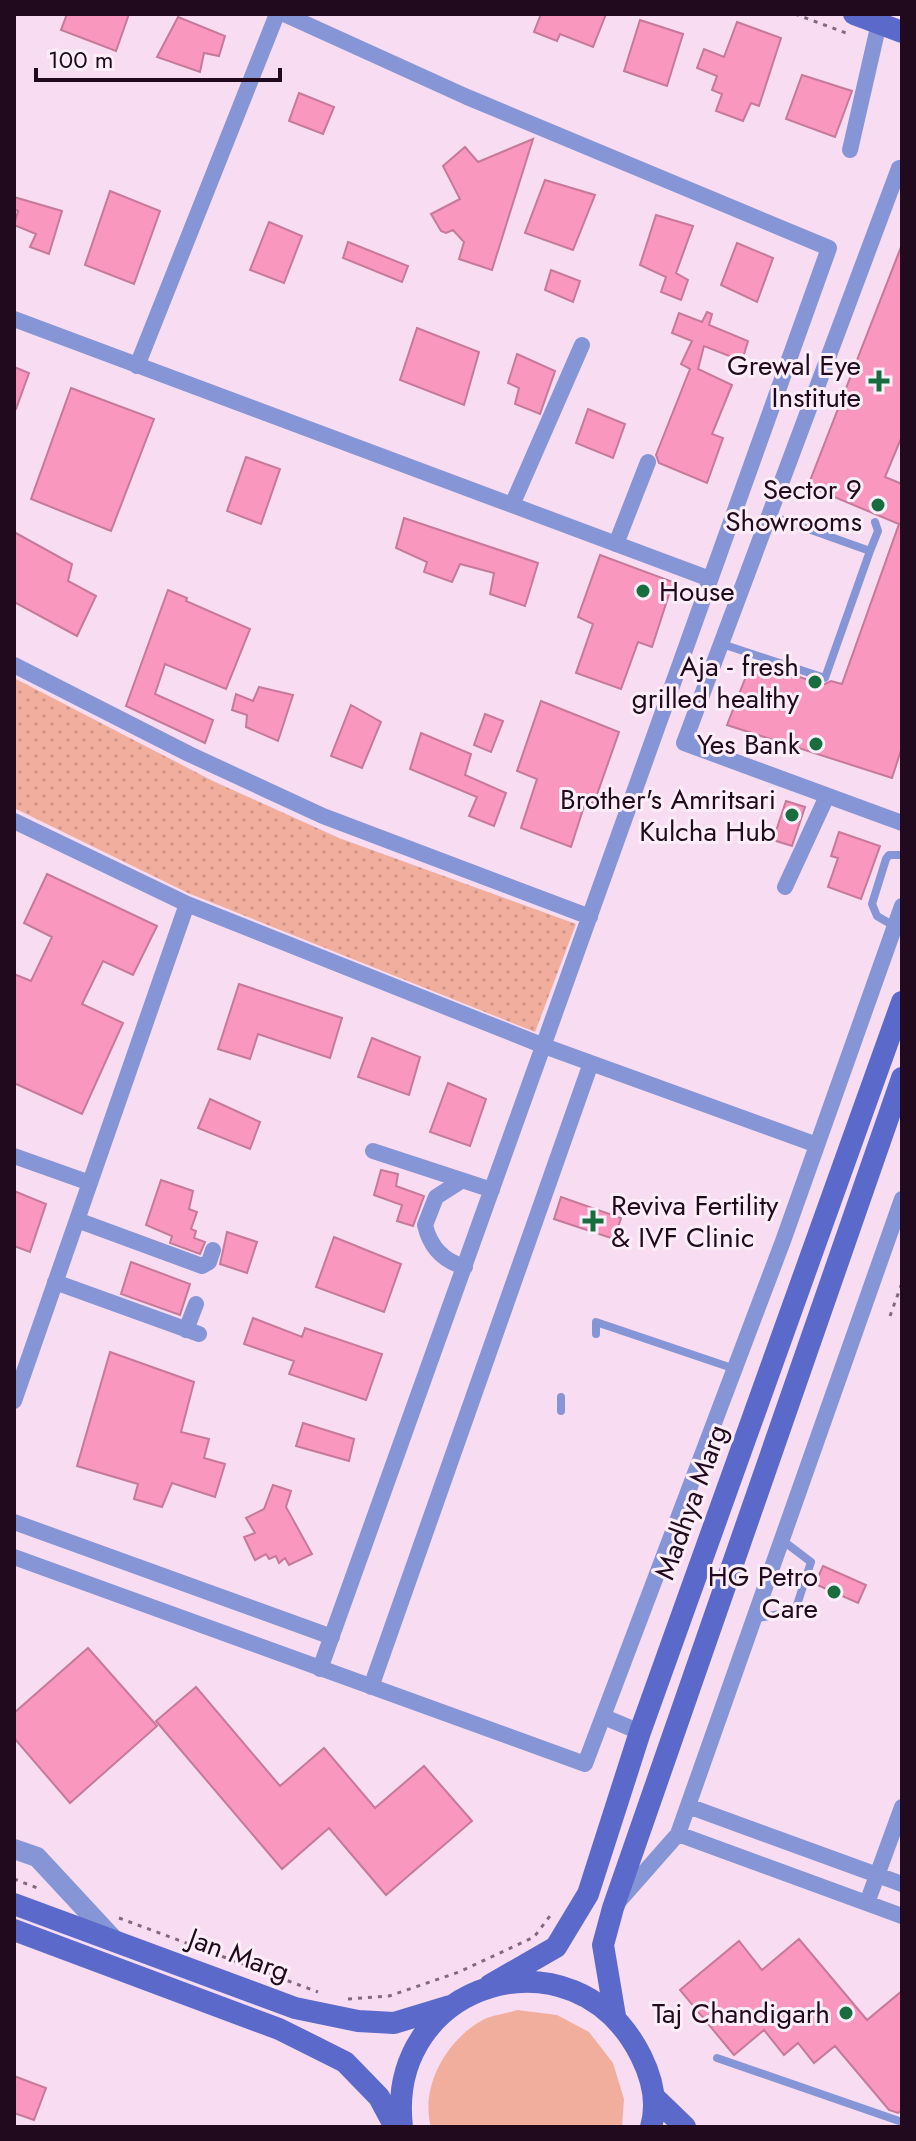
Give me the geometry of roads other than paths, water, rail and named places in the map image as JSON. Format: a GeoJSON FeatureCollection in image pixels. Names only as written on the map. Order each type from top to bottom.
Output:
{"type":"FeatureCollection","features":[{"type":"Feature","properties":{"kind":"main road"},"geometry":{"type":"LineString","coordinates":[[854,14],[902,32]]}},
{"type":"Feature","properties":{"kind":"main road","name":"Madhya Marg"},"geometry":{"type":"LineString","coordinates":[[450,2006],[556,1947],[588,1894],[640,1732],[902,1002]]}},
{"type":"Feature","properties":{"kind":"main road","name":"Madhya Marg"},"geometry":{"type":"LineString","coordinates":[[615,2016],[603,1945],[613,1908],[902,1078]]}},
{"type":"Feature","properties":{"kind":"main road","name":"Jan Marg"},"geometry":{"type":"LineString","coordinates":[[14,1904],[295,2008],[358,2021],[394,2023],[450,2006]]}},
{"type":"Feature","properties":{"kind":"main road","name":"Jan Marg"},"geometry":{"type":"LineString","coordinates":[[14,1930],[279,2029],[345,2062],[379,2097],[395,2127]]}},
{"type":"Feature","properties":{"kind":"main road"},"geometry":{"type":"LineString","coordinates":[[490,1985],[538,1981],[587,1996],[615,2016],[629,2032],[649,2072],[654,2097],[651,2127]]}},
{"type":"Feature","properties":{"kind":"main road"},"geometry":{"type":"LineString","coordinates":[[402,2127],[399,2100],[414,2047],[450,2006]]}},
{"type":"Feature","properties":{"kind":"main road"},"geometry":{"type":"LineString","coordinates":[[654,2097],[685,2127]]}},
{"type":"Feature","properties":{"kind":"street"},"geometry":{"type":"LineString","coordinates":[[137,366],[277,14]]}},
{"type":"Feature","properties":{"kind":"street"},"geometry":{"type":"LineString","coordinates":[[284,14],[481,103],[829,248],[320,1669]]}},
{"type":"Feature","properties":{"kind":"street"},"geometry":{"type":"LineString","coordinates":[[850,150],[879,23]]}},
{"type":"Feature","properties":{"kind":"street"},"geometry":{"type":"LineString","coordinates":[[902,170],[899,168],[684,743],[902,823]]}},
{"type":"Feature","properties":{"kind":"street"},"geometry":{"type":"LineString","coordinates":[[14,319],[710,579]]}},
{"type":"Feature","properties":{"kind":"street"},"geometry":{"type":"LineString","coordinates":[[512,505],[582,345]]}},
{"type":"Feature","properties":{"kind":"street"},"geometry":{"type":"LineString","coordinates":[[616,544],[648,462]]}},
{"type":"Feature","properties":{"kind":"street"},"geometry":{"type":"LineString","coordinates":[[14,665],[189,754],[323,816],[590,917]]}},
{"type":"Feature","properties":{"kind":"street"},"geometry":{"type":"LineString","coordinates":[[785,887],[827,796]]}},
{"type":"Feature","properties":{"kind":"street"},"geometry":{"type":"LineString","coordinates":[[14,821],[187,904],[544,1046],[817,1145]]}},
{"type":"Feature","properties":{"kind":"street"},"geometry":{"type":"LineString","coordinates":[[14,1401],[187,904]]}},
{"type":"Feature","properties":{"kind":"street"},"geometry":{"type":"LineString","coordinates":[[14,1557],[585,1764],[736,1369],[902,906]]}},
{"type":"Feature","properties":{"kind":"street"},"geometry":{"type":"LineString","coordinates":[[371,1687],[591,1063]]}},
{"type":"Feature","properties":{"kind":"street"},"geometry":{"type":"LineString","coordinates":[[373,1151],[492,1190]]}},
{"type":"Feature","properties":{"kind":"street"},"geometry":{"type":"LineString","coordinates":[[14,1156],[90,1183]]}},
{"type":"Feature","properties":{"kind":"street"},"geometry":{"type":"LineString","coordinates":[[461,1181],[436,1197],[425,1225],[435,1249],[448,1261],[465,1267]]}},
{"type":"Feature","properties":{"kind":"street"},"geometry":{"type":"LineString","coordinates":[[613,1908],[678,1834],[902,1199]]}},
{"type":"Feature","properties":{"kind":"street"},"geometry":{"type":"LineString","coordinates":[[77,1220],[202,1266],[209,1262],[213,1250]]}},
{"type":"Feature","properties":{"kind":"street"},"geometry":{"type":"LineString","coordinates":[[55,1282],[192,1332],[196,1304]]}},
{"type":"Feature","properties":{"kind":"street"},"geometry":{"type":"LineString","coordinates":[[14,1522],[332,1637]]}},
{"type":"Feature","properties":{"kind":"street"},"geometry":{"type":"LineString","coordinates":[[604,1717],[640,1732]]}},
{"type":"Feature","properties":{"kind":"street"},"geometry":{"type":"LineString","coordinates":[[688,1806],[902,1884]]}},
{"type":"Feature","properties":{"kind":"street"},"geometry":{"type":"LineString","coordinates":[[867,1903],[902,1807]]}},
{"type":"Feature","properties":{"kind":"street"},"geometry":{"type":"LineString","coordinates":[[678,1834],[902,1916]]}},
{"type":"Feature","properties":{"kind":"street"},"geometry":{"type":"LineString","coordinates":[[14,1849],[37,1857],[115,1941]]}},
{"type":"Feature","properties":{"kind":"lane"},"geometry":{"type":"LineString","coordinates":[[769,515],[870,551]]}},
{"type":"Feature","properties":{"kind":"lane"},"geometry":{"type":"LineString","coordinates":[[721,644],[825,678],[877,526],[888,526]]}},
{"type":"Feature","properties":{"kind":"lane"},"geometry":{"type":"LineString","coordinates":[[895,926],[877,916],[872,904],[886,859],[889,855],[902,855]]}},
{"type":"Feature","properties":{"kind":"lane"},"geometry":{"type":"LineString","coordinates":[[593,1331],[596,1322],[736,1369]]}},
{"type":"Feature","properties":{"kind":"lane"},"geometry":{"type":"LineString","coordinates":[[754,1619],[795,1611],[811,1562],[782,1540]]}},
{"type":"Feature","properties":{"kind":"lane"},"geometry":{"type":"LineString","coordinates":[[717,2058],[902,2122]]}},
{"type":"Feature","properties":{"kind":"place","name":"Grewal Eye Institute"},"geometry":{"type":"Point","coordinates":[879,381]}},
{"type":"Feature","properties":{"kind":"place","name":"Sector 9 Showrooms"},"geometry":{"type":"Point","coordinates":[878,505]}},
{"type":"Feature","properties":{"kind":"place","name":"House"},"geometry":{"type":"Point","coordinates":[643,591]}},
{"type":"Feature","properties":{"kind":"place","name":"Aja - fresh grilled healthy"},"geometry":{"type":"Point","coordinates":[815,682]}},
{"type":"Feature","properties":{"kind":"place","name":"Yes Bank"},"geometry":{"type":"Point","coordinates":[816,744]}},
{"type":"Feature","properties":{"kind":"place","name":"Brother's Amritsari Kulcha Hub"},"geometry":{"type":"Point","coordinates":[792,815]}},
{"type":"Feature","properties":{"kind":"place","name":"Reviva Fertility & IVF Clinic"},"geometry":{"type":"Point","coordinates":[593,1221]}},
{"type":"Feature","properties":{"kind":"place","name":"HG Petro Care"},"geometry":{"type":"Point","coordinates":[834,1592]}},
{"type":"Feature","properties":{"kind":"place","name":"Taj Chandigarh"},"geometry":{"type":"Point","coordinates":[846,2013]}}]}
